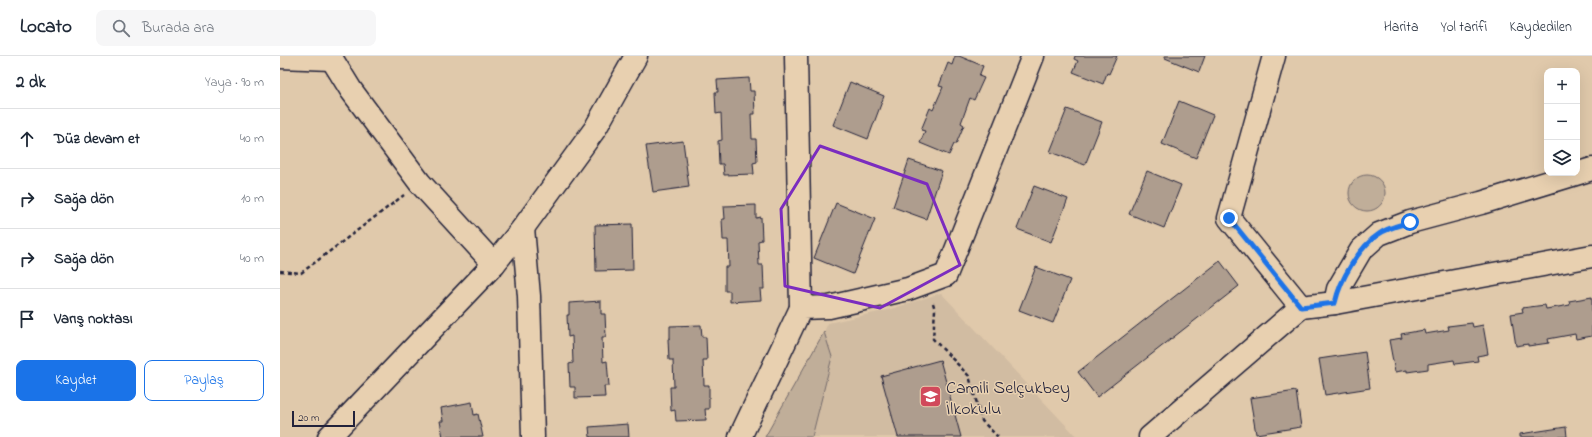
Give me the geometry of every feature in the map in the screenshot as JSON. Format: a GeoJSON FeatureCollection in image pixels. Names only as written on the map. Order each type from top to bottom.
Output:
{"type":"FeatureCollection","features":[{"type":"Feature","properties":{"kind":"street"},"geometry":{"type":"LineString","coordinates":[[329,437],[494,264],[523,228],[595,129],[636,56]]}},
{"type":"Feature","properties":{"kind":"street"},"geometry":{"type":"LineString","coordinates":[[740,437],[800,308],[796,56]]}},
{"type":"Feature","properties":{"kind":"street"},"geometry":{"type":"LineString","coordinates":[[800,308],[829,307],[908,289],[946,275],[1033,56]]}},
{"type":"Feature","properties":{"kind":"street"},"geometry":{"type":"LineString","coordinates":[[1274,56],[1229,218],[1301,307]]}},
{"type":"Feature","properties":{"kind":"street"},"geometry":{"type":"LineString","coordinates":[[280,57],[330,58],[351,90],[420,183],[494,264]]}},
{"type":"Feature","properties":{"kind":"street"},"geometry":{"type":"LineString","coordinates":[[1335,303],[1338,289],[1361,250],[1379,234],[1410,222],[1481,204],[1592,169]]}},
{"type":"Feature","properties":{"kind":"street"},"geometry":{"type":"LineString","coordinates":[[523,228],[530,296],[533,437]]}},
{"type":"Feature","properties":{"kind":"street"},"geometry":{"type":"LineString","coordinates":[[1150,437],[1301,307],[1335,303],[1592,256]]}},
{"type":"Feature","properties":{"kind":"path"},"geometry":{"type":"LineString","coordinates":[[280,271],[301,273],[420,183]]}},
{"type":"Feature","properties":{"kind":"path"},"geometry":{"type":"LineString","coordinates":[[927,282],[935,310],[933,339],[969,376],[982,421],[998,437]]}},
{"type":"Feature","properties":{"kind":"highlighted area"},"geometry":{"type":"Polygon","coordinates":[[[820,146],[927,184],[960,265],[880,308],[785,286],[781,209],[820,146]]]}},
{"type":"Feature","properties":{"kind":"shaded area"},"geometry":{"type":"Polygon","coordinates":[[[1371,175],[1380,180],[1384,186],[1384,200],[1380,206],[1371,211],[1363,211],[1354,206],[1350,200],[1349,189],[1354,180],[1360,176],[1371,175]]]}},
{"type":"Feature","properties":{"kind":"shaded area","name":"Camili Selçukbey İlkokulu"},"geometry":{"type":"Polygon","coordinates":[[[941,293],[1077,437],[812,437],[832,357],[824,332],[828,323],[888,310],[941,293]]]}},
{"type":"Feature","properties":{"kind":"shaded area"},"geometry":{"type":"Polygon","coordinates":[[[824,332],[832,357],[812,437],[765,437],[824,332]]]}},
{"type":"Feature","properties":{"kind":"building"},"geometry":{"type":"Polygon","coordinates":[[[955,56],[959,56],[983,66],[979,76],[984,78],[974,100],[970,98],[961,123],[964,125],[956,144],[954,144],[949,155],[920,143],[925,131],[921,130],[930,108],[933,110],[943,87],[939,86],[948,63],[952,65],[955,56]]]}},
{"type":"Feature","properties":{"kind":"building"},"geometry":{"type":"Polygon","coordinates":[[[1075,56],[1117,56],[1109,74],[1107,73],[1103,84],[1073,72],[1078,61],[1074,59],[1075,56]]]}},
{"type":"Feature","properties":{"kind":"building"},"geometry":{"type":"Polygon","coordinates":[[[1165,56],[1205,56],[1199,72],[1165,58],[1165,56]]]}},
{"type":"Feature","properties":{"kind":"building"},"geometry":{"type":"Polygon","coordinates":[[[749,78],[750,91],[754,91],[755,114],[751,114],[752,139],[756,139],[757,162],[753,163],[754,174],[724,175],[723,164],[719,164],[718,141],[722,140],[721,113],[716,114],[715,92],[718,92],[717,80],[749,78]]]}},
{"type":"Feature","properties":{"kind":"building"},"geometry":{"type":"Polygon","coordinates":[[[850,82],[884,96],[868,139],[833,125],[850,82]]]}},
{"type":"Feature","properties":{"kind":"building"},"geometry":{"type":"Polygon","coordinates":[[[1179,101],[1213,115],[1196,158],[1162,144],[1179,101]]]}},
{"type":"Feature","properties":{"kind":"building"},"geometry":{"type":"Polygon","coordinates":[[[1067,109],[1102,122],[1085,165],[1050,152],[1067,109]]]}},
{"type":"Feature","properties":{"kind":"building"},"geometry":{"type":"Polygon","coordinates":[[[683,141],[689,187],[653,192],[646,146],[683,141]]]}},
{"type":"Feature","properties":{"kind":"building"},"geometry":{"type":"Polygon","coordinates":[[[909,160],[942,171],[926,219],[893,207],[909,160]]]}},
{"type":"Feature","properties":{"kind":"building"},"geometry":{"type":"Polygon","coordinates":[[[1147,171],[1181,185],[1164,228],[1129,214],[1147,171]]]}},
{"type":"Feature","properties":{"kind":"building"},"geometry":{"type":"Polygon","coordinates":[[[1034,186],[1068,199],[1051,242],[1017,229],[1034,186]]]}},
{"type":"Feature","properties":{"kind":"building"},"geometry":{"type":"Polygon","coordinates":[[[836,203],[875,219],[853,274],[814,258],[836,203]]]}},
{"type":"Feature","properties":{"kind":"building"},"geometry":{"type":"Polygon","coordinates":[[[756,205],[756,218],[761,217],[762,240],[758,241],[759,265],[763,265],[764,289],[760,289],[761,300],[730,302],[730,291],[725,291],[725,267],[729,267],[728,240],[723,240],[722,219],[725,219],[724,206],[756,205]]]}},
{"type":"Feature","properties":{"kind":"building"},"geometry":{"type":"Polygon","coordinates":[[[632,224],[633,270],[596,271],[595,225],[632,224]]]}},
{"type":"Feature","properties":{"kind":"building"},"geometry":{"type":"Polygon","coordinates":[[[1220,261],[1239,286],[1097,397],[1078,372],[1220,261]]]}},
{"type":"Feature","properties":{"kind":"building"},"geometry":{"type":"Polygon","coordinates":[[[1036,267],[1070,280],[1053,323],[1019,310],[1036,267]]]}},
{"type":"Feature","properties":{"kind":"building"},"geometry":{"type":"Polygon","coordinates":[[[1592,297],[1592,336],[1576,339],[1575,334],[1548,339],[1549,343],[1516,346],[1511,314],[1523,312],[1522,308],[1545,305],[1546,309],[1570,305],[1569,301],[1592,297]]]}},
{"type":"Feature","properties":{"kind":"building"},"geometry":{"type":"Polygon","coordinates":[[[601,301],[601,314],[605,314],[606,337],[602,337],[603,362],[607,361],[609,386],[604,386],[605,397],[575,398],[575,387],[570,387],[569,364],[573,363],[572,336],[568,337],[567,315],[569,315],[569,303],[601,301]]]}},
{"type":"Feature","properties":{"kind":"building"},"geometry":{"type":"Polygon","coordinates":[[[1472,323],[1473,327],[1483,325],[1488,354],[1477,356],[1478,361],[1455,364],[1454,360],[1428,364],[1428,369],[1395,372],[1389,340],[1402,338],[1401,334],[1424,330],[1425,334],[1449,330],[1448,326],[1472,323]]]}},
{"type":"Feature","properties":{"kind":"building"},"geometry":{"type":"Polygon","coordinates":[[[701,325],[702,337],[706,337],[707,360],[703,360],[704,385],[709,385],[709,409],[705,409],[706,420],[676,421],[675,410],[671,411],[670,387],[674,387],[673,360],[669,360],[668,339],[670,338],[670,326],[701,325]]]}},
{"type":"Feature","properties":{"kind":"building"},"geometry":{"type":"Polygon","coordinates":[[[1365,352],[1370,388],[1325,395],[1319,359],[1365,352]]]}},
{"type":"Feature","properties":{"kind":"building"},"geometry":{"type":"Polygon","coordinates":[[[940,360],[961,437],[898,437],[881,376],[940,360]]]}},
{"type":"Feature","properties":{"kind":"building"},"geometry":{"type":"Polygon","coordinates":[[[1296,391],[1301,427],[1256,434],[1250,398],[1296,391]]]}},
{"type":"Feature","properties":{"kind":"building"},"geometry":{"type":"Polygon","coordinates":[[[472,402],[474,415],[478,414],[483,437],[443,437],[440,421],[443,421],[441,408],[472,402]]]}},
{"type":"Feature","properties":{"kind":"building"},"geometry":{"type":"Polygon","coordinates":[[[628,424],[629,437],[590,437],[589,427],[628,424]]]}},
{"type":"Feature","properties":{"kind":"building"},"geometry":{"type":"Polygon","coordinates":[[[1566,427],[1567,437],[1520,437],[1520,434],[1566,427]]]}},
{"type":"Feature","properties":{"kind":"place","name":"Camili Selçukbey İlkokulu"},"geometry":{"type":"Point","coordinates":[931,397]}},
{"type":"Feature","properties":{"kind":"route"},"geometry":{"type":"LineString","coordinates":[[1229,218],[1301,307],[1335,303],[1338,289],[1361,250],[1379,234],[1410,222]]}}]}
